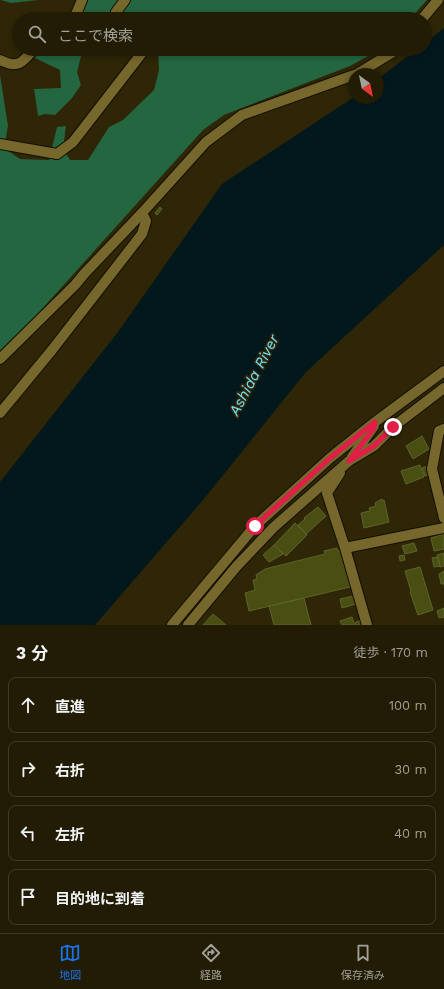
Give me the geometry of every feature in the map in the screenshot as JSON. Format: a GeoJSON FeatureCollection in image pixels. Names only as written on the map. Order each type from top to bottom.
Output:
{"type":"FeatureCollection","features":[{"type":"Feature","properties":{"kind":"street"},"geometry":{"type":"LineString","coordinates":[[77,12],[82,0]]}},
{"type":"Feature","properties":{"kind":"street"},"geometry":{"type":"LineString","coordinates":[[116,12],[125,0]]}},
{"type":"Feature","properties":{"kind":"street"},"geometry":{"type":"LineString","coordinates":[[428,12],[438,0]]}},
{"type":"Feature","properties":{"kind":"street"},"geometry":{"type":"LineString","coordinates":[[0,60],[10,65],[23,62],[28,56]]}},
{"type":"Feature","properties":{"kind":"street"},"geometry":{"type":"LineString","coordinates":[[0,144],[57,154],[73,142],[140,56]]}},
{"type":"Feature","properties":{"kind":"street"},"geometry":{"type":"LineString","coordinates":[[366,68],[384,56]]}},
{"type":"Feature","properties":{"kind":"street"},"geometry":{"type":"LineString","coordinates":[[0,359],[75,285],[142,214],[206,142],[242,115],[348,77]]}},
{"type":"Feature","properties":{"kind":"street"},"geometry":{"type":"LineString","coordinates":[[0,413],[52,350],[142,234],[146,221],[142,214]]}},
{"type":"Feature","properties":{"kind":"street"},"geometry":{"type":"LineString","coordinates":[[172,625],[255,526],[330,458],[375,422],[444,371]]}},
{"type":"Feature","properties":{"kind":"street"},"geometry":{"type":"LineString","coordinates":[[188,625],[236,567],[274,527],[349,461],[374,446],[393,427],[444,388]]}},
{"type":"Feature","properties":{"kind":"street"},"geometry":{"type":"LineString","coordinates":[[367,625],[327,493],[374,428],[375,422]]}},
{"type":"Feature","properties":{"kind":"street"},"geometry":{"type":"LineString","coordinates":[[444,429],[440,431],[432,469],[444,518]]}},
{"type":"Feature","properties":{"kind":"street"},"geometry":{"type":"LineString","coordinates":[[344,548],[444,528]]}},
{"type":"Feature","properties":{"kind":"green space"},"geometry":{"type":"Polygon","coordinates":[[[1,0],[38,0],[11,3],[1,0]]]}},
{"type":"Feature","properties":{"kind":"green space"},"geometry":{"type":"Polygon","coordinates":[[[83,0],[427,0],[416,12],[79,12],[83,0]]]}},
{"type":"Feature","properties":{"kind":"green space"},"geometry":{"type":"Polygon","coordinates":[[[36,56],[81,56],[77,72],[81,85],[72,98],[55,115],[45,114],[38,116],[34,89],[61,88],[60,70],[35,58],[36,56]]]}},
{"type":"Feature","properties":{"kind":"green space"},"geometry":{"type":"Polygon","coordinates":[[[158,56],[368,56],[350,66],[224,115],[203,130],[7,348],[0,353],[0,75],[8,126],[4,148],[20,159],[49,160],[57,127],[66,126],[63,149],[70,160],[88,160],[109,127],[123,120],[154,90],[159,70],[158,56]]]}},
{"type":"Feature","properties":{"kind":"water","name":"Ashida River"},"geometry":{"type":"Polygon","coordinates":[[[444,28],[444,245],[306,372],[203,500],[95,625],[0,625],[0,482],[118,332],[222,184],[348,101],[348,104],[384,104],[384,74],[408,56],[432,56],[432,37],[444,28]]]}},
{"type":"Feature","properties":{"kind":"building"},"geometry":{"type":"Polygon","coordinates":[[[160,207],[162,209],[157,215],[155,213],[160,207]]]}},
{"type":"Feature","properties":{"kind":"building"},"geometry":{"type":"Polygon","coordinates":[[[422,436],[429,449],[413,459],[406,446],[422,436]]]}},
{"type":"Feature","properties":{"kind":"building"},"geometry":{"type":"Polygon","coordinates":[[[420,465],[424,477],[406,484],[401,471],[420,465]]]}},
{"type":"Feature","properties":{"kind":"building"},"geometry":{"type":"Polygon","coordinates":[[[428,466],[431,474],[425,476],[422,468],[428,466]]]}},
{"type":"Feature","properties":{"kind":"building"},"geometry":{"type":"Polygon","coordinates":[[[382,499],[382,501],[384,500],[389,522],[364,528],[361,513],[370,511],[369,508],[376,506],[375,503],[382,499]]]}},
{"type":"Feature","properties":{"kind":"building"},"geometry":{"type":"Polygon","coordinates":[[[318,507],[326,516],[306,534],[298,525],[318,507]]]}},
{"type":"Feature","properties":{"kind":"building"},"geometry":{"type":"Polygon","coordinates":[[[295,523],[307,535],[286,556],[274,545],[295,523]]]}},
{"type":"Feature","properties":{"kind":"building"},"geometry":{"type":"Polygon","coordinates":[[[444,534],[444,549],[434,551],[431,538],[444,534]]]}},
{"type":"Feature","properties":{"kind":"building"},"geometry":{"type":"Polygon","coordinates":[[[414,543],[417,551],[405,554],[402,546],[414,543]]]}},
{"type":"Feature","properties":{"kind":"building"},"geometry":{"type":"Polygon","coordinates":[[[274,545],[283,554],[269,562],[263,555],[274,545]]]}},
{"type":"Feature","properties":{"kind":"building"},"geometry":{"type":"Polygon","coordinates":[[[337,548],[338,551],[341,551],[350,587],[249,611],[245,593],[255,590],[253,580],[257,579],[256,575],[265,569],[325,554],[324,551],[337,548]]]}},
{"type":"Feature","properties":{"kind":"building"},"geometry":{"type":"Polygon","coordinates":[[[444,553],[444,566],[440,567],[437,555],[444,553]]]}},
{"type":"Feature","properties":{"kind":"building"},"geometry":{"type":"Polygon","coordinates":[[[404,555],[405,560],[400,561],[399,556],[404,555]]]}},
{"type":"Feature","properties":{"kind":"building"},"geometry":{"type":"Polygon","coordinates":[[[438,557],[440,566],[434,567],[432,558],[438,557]]]}},
{"type":"Feature","properties":{"kind":"building"},"geometry":{"type":"Polygon","coordinates":[[[420,567],[433,610],[418,615],[405,571],[420,567]]]}},
{"type":"Feature","properties":{"kind":"building"},"geometry":{"type":"Polygon","coordinates":[[[444,571],[444,584],[441,584],[439,574],[444,571]]]}},
{"type":"Feature","properties":{"kind":"building"},"geometry":{"type":"Polygon","coordinates":[[[354,596],[356,604],[342,608],[340,599],[354,596]]]}},
{"type":"Feature","properties":{"kind":"building"},"geometry":{"type":"Polygon","coordinates":[[[304,598],[311,625],[274,625],[269,606],[304,598]]]}},
{"type":"Feature","properties":{"kind":"building"},"geometry":{"type":"Polygon","coordinates":[[[444,608],[444,617],[439,618],[437,611],[444,608]]]}},
{"type":"Feature","properties":{"kind":"building"},"geometry":{"type":"Polygon","coordinates":[[[213,614],[226,625],[203,625],[213,614]]]}},
{"type":"Feature","properties":{"kind":"building"},"geometry":{"type":"Polygon","coordinates":[[[352,617],[354,623],[361,620],[363,625],[342,625],[340,621],[352,617]]]}},
{"type":"Feature","properties":{"kind":"route"},"geometry":{"type":"LineString","coordinates":[[255,526],[330,458],[375,422],[374,428],[349,461],[374,446],[393,427]]}}]}
